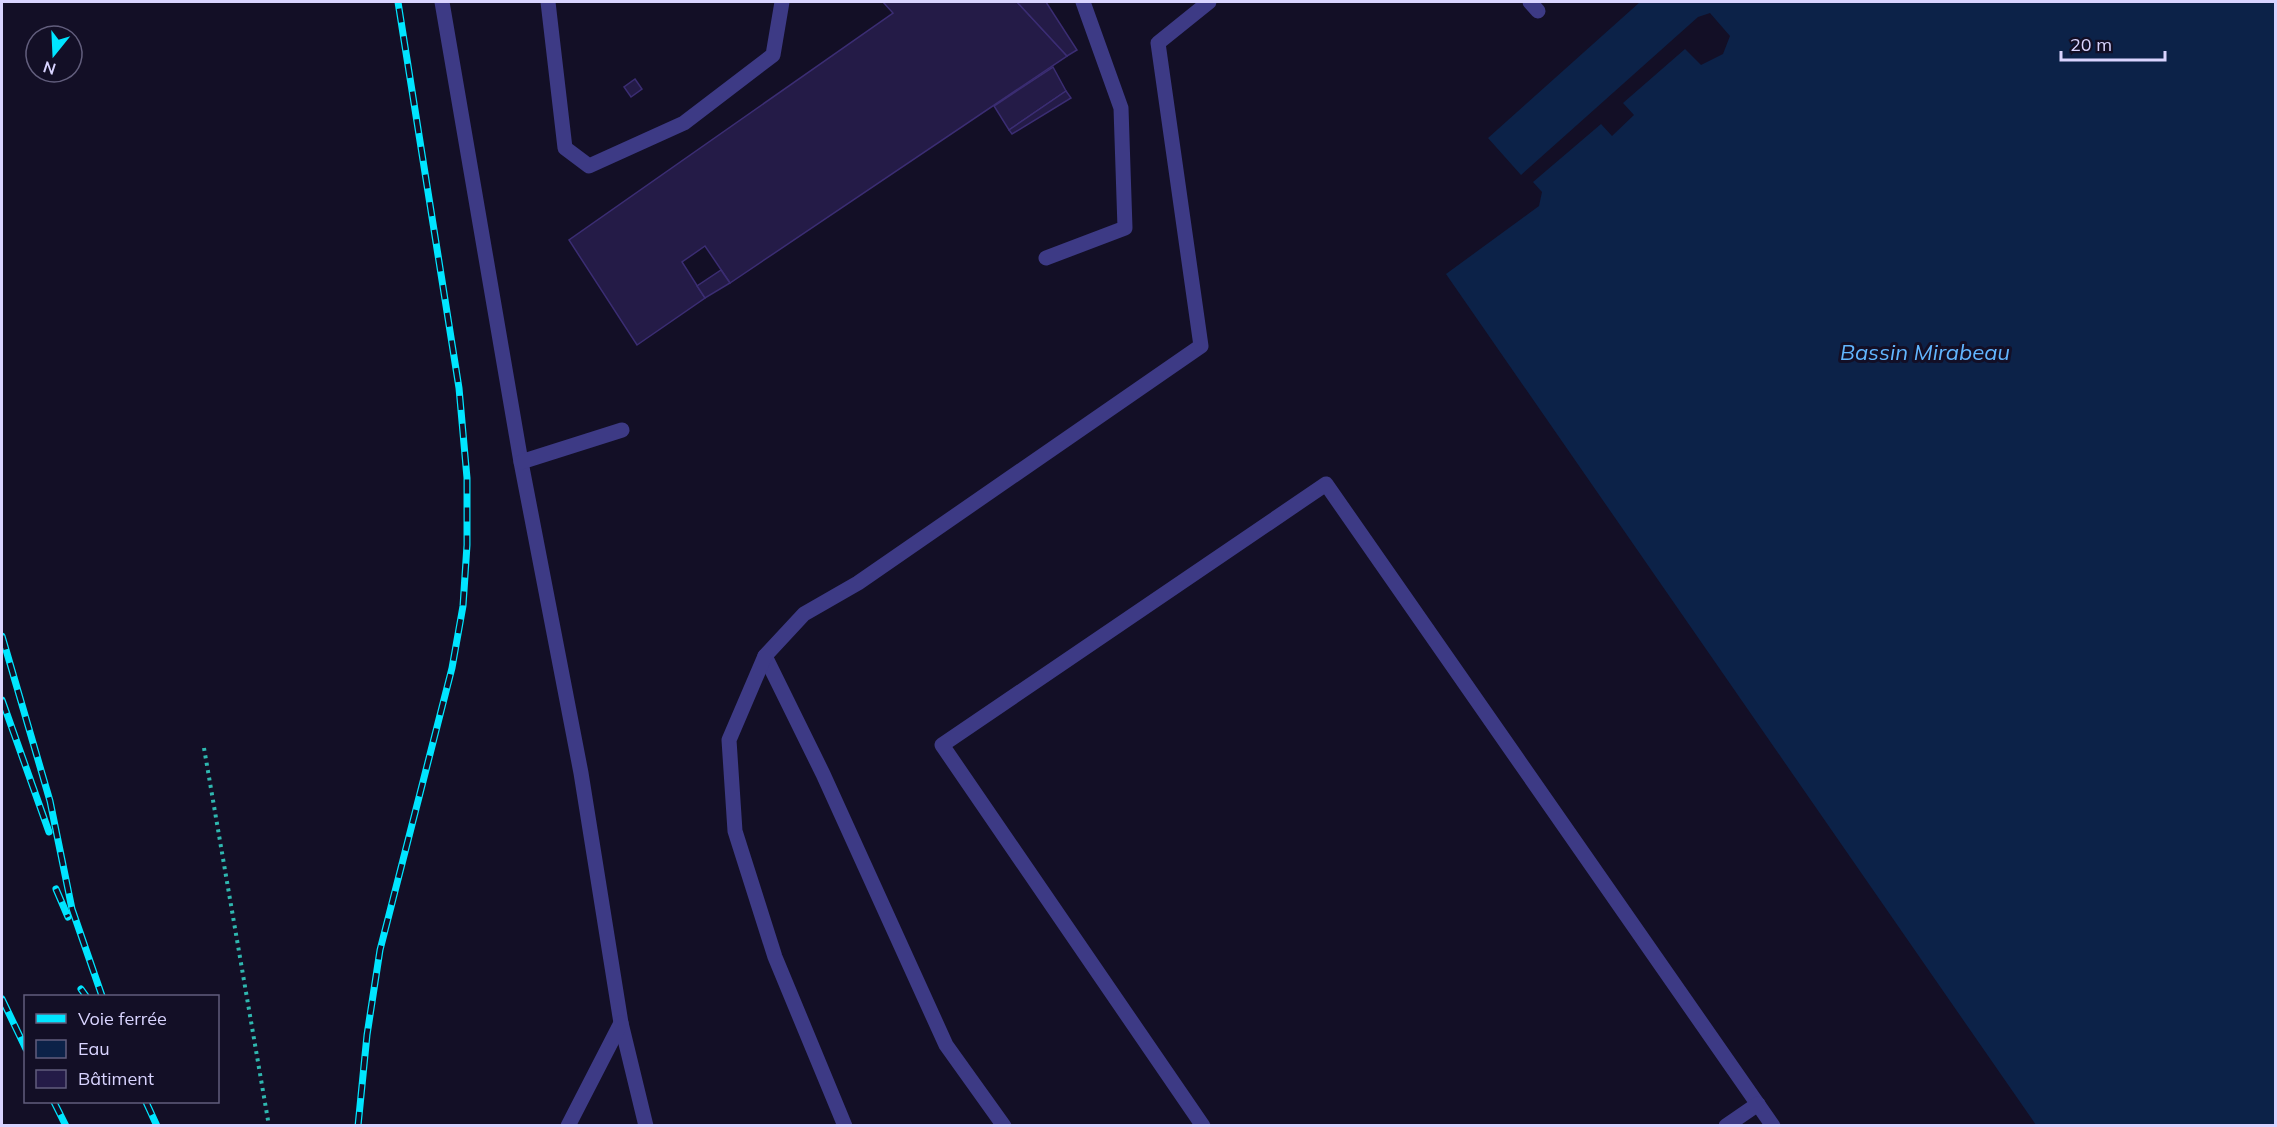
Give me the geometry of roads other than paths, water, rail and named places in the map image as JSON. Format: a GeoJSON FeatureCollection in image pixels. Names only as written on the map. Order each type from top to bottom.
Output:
{"type":"FeatureCollection","features":[{"type":"Feature","properties":{"kind":"lane"},"geometry":{"type":"LineString","coordinates":[[442,2],[521,462],[581,773],[621,1023],[646,1125]]}},
{"type":"Feature","properties":{"kind":"lane"},"geometry":{"type":"LineString","coordinates":[[548,2],[566,148],[589,166],[684,123],[772,55],[782,2]]}},
{"type":"Feature","properties":{"kind":"lane"},"geometry":{"type":"LineString","coordinates":[[1046,258],[1125,228],[1121,108],[1083,2]]}},
{"type":"Feature","properties":{"kind":"lane"},"geometry":{"type":"LineString","coordinates":[[845,1125],[775,957],[735,831],[729,740],[765,656],[804,614],[858,583],[1201,346],[1158,43],[1209,2]]}},
{"type":"Feature","properties":{"kind":"lane"},"geometry":{"type":"LineString","coordinates":[[521,462],[622,430]]}},
{"type":"Feature","properties":{"kind":"lane"},"geometry":{"type":"LineString","coordinates":[[1203,1125],[942,746],[1326,484],[1773,1125]]}},
{"type":"Feature","properties":{"kind":"lane"},"geometry":{"type":"LineString","coordinates":[[765,656],[823,774],[946,1046],[1004,1125]]}},
{"type":"Feature","properties":{"kind":"lane"},"geometry":{"type":"LineString","coordinates":[[568,1125],[621,1023]]}},
{"type":"Feature","properties":{"kind":"lane"},"geometry":{"type":"LineString","coordinates":[[1726,1125],[1758,1104]]}},
{"type":"Feature","properties":{"kind":"water","name":"Bassin Mirabeau"},"geometry":{"type":"Polygon","coordinates":[[[1640,2],[2275,2],[2275,1125],[2036,1125],[1446,274],[1539,206],[1542,192],[1533,182],[1601,124],[1612,136],[1634,115],[1623,103],[1685,49],[1701,65],[1723,54],[1730,36],[1710,13],[1698,17],[1521,175],[1488,138],[1640,2]]]}},
{"type":"Feature","properties":{"kind":"railway"},"geometry":{"type":"LineString","coordinates":[[358,1126],[367,1035],[380,950],[452,668],[463,606],[467,545],[467,478],[459,388],[398,2]]}},
{"type":"Feature","properties":{"kind":"railway"},"geometry":{"type":"LineString","coordinates":[[2,636],[50,801],[72,909],[102,995]]}},
{"type":"Feature","properties":{"kind":"railway"},"geometry":{"type":"LineString","coordinates":[[2,700],[49,832]]}},
{"type":"Feature","properties":{"kind":"railway"},"geometry":{"type":"LineString","coordinates":[[56,889],[68,917]]}},
{"type":"Feature","properties":{"kind":"railway"},"geometry":{"type":"LineString","coordinates":[[81,989],[85,995]]}},
{"type":"Feature","properties":{"kind":"railway"},"geometry":{"type":"LineString","coordinates":[[2,999],[24,1045]]}},
{"type":"Feature","properties":{"kind":"railway"},"geometry":{"type":"LineString","coordinates":[[54,1103],[66,1126]]}},
{"type":"Feature","properties":{"kind":"railway"},"geometry":{"type":"LineString","coordinates":[[146,1103],[157,1126]]}}]}
